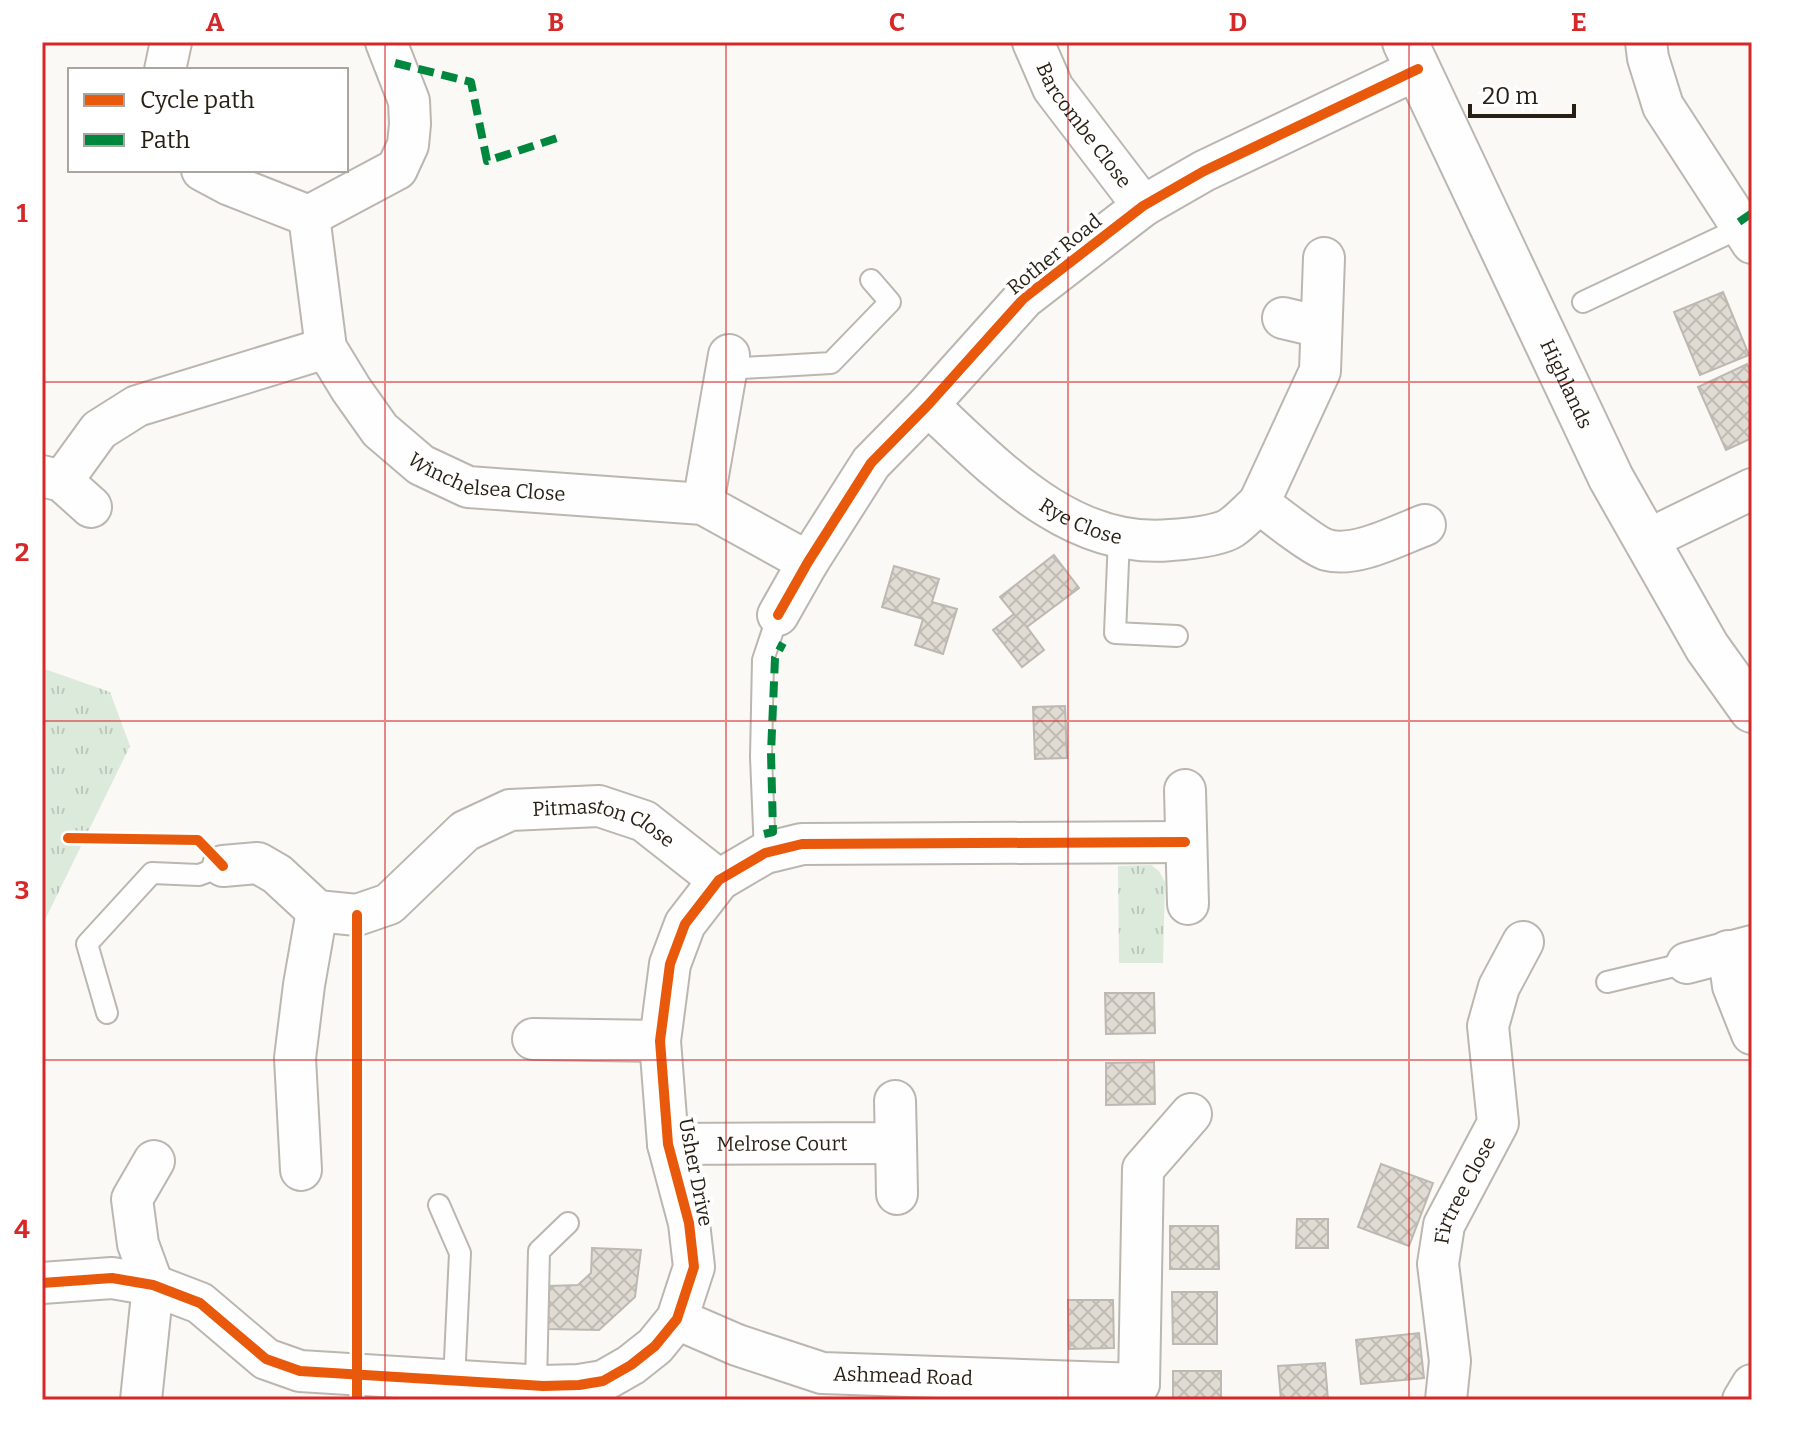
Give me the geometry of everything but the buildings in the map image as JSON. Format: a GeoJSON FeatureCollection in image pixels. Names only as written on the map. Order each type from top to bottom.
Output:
{"type":"FeatureCollection","features":[{"type":"Feature","properties":{"kind":"street"},"geometry":{"type":"LineString","coordinates":[[165,68],[171,42]]}},
{"type":"Feature","properties":{"kind":"street"},"geometry":{"type":"LineString","coordinates":[[206,172],[230,185],[309,216],[397,169],[408,145],[409,101],[386,42]]}},
{"type":"Feature","properties":{"kind":"street"},"geometry":{"type":"LineString","coordinates":[[1646,42],[1663,106],[1747,235]]}},
{"type":"Feature","properties":{"kind":"street","name":"Barcombe Close"},"geometry":{"type":"LineString","coordinates":[[1039,44],[1053,88],[1143,206]]}},
{"type":"Feature","properties":{"kind":"street","name":"Rother Road"},"geometry":{"type":"LineString","coordinates":[[778,615],[871,463],[1024,298],[1143,206],[1411,55]]}},
{"type":"Feature","properties":{"kind":"street","name":"Highlands"},"geometry":{"type":"LineString","coordinates":[[1411,55],[1611,478],[1707,647],[1752,710]]}},
{"type":"Feature","properties":{"kind":"street","name":"Winchelsea Close"},"geometry":{"type":"LineString","coordinates":[[309,216],[326,348],[380,430],[421,465],[468,487],[703,504],[808,562]]}},
{"type":"Feature","properties":{"kind":"street","name":"Rye Close"},"geometry":{"type":"LineString","coordinates":[[928,405],[1009,480],[1061,516],[1102,535],[1147,543],[1229,530],[1259,503],[1320,371],[1324,258]]}},
{"type":"Feature","properties":{"kind":"street"},"geometry":{"type":"LineString","coordinates":[[1283,318],[1321,327]]}},
{"type":"Feature","properties":{"kind":"street"},"geometry":{"type":"LineString","coordinates":[[65,488],[99,430],[137,406],[326,348]]}},
{"type":"Feature","properties":{"kind":"street"},"geometry":{"type":"LineString","coordinates":[[703,504],[728,362]]}},
{"type":"Feature","properties":{"kind":"street"},"geometry":{"type":"LineString","coordinates":[[1645,541],[1752,489]]}},
{"type":"Feature","properties":{"kind":"street"},"geometry":{"type":"LineString","coordinates":[[1259,503],[1326,550],[1370,547],[1425,525]]}},
{"type":"Feature","properties":{"kind":"street"},"geometry":{"type":"LineString","coordinates":[[1185,790],[1188,904]]}},
{"type":"Feature","properties":{"kind":"street","name":"Pitmaston Close"},"geometry":{"type":"LineString","coordinates":[[317,911],[357,915],[389,904],[465,831],[510,810],[561,806],[599,806],[644,821],[719,880]]}},
{"type":"Feature","properties":{"kind":"street","name":"Usher Drive"},"geometry":{"type":"LineString","coordinates":[[42,1283],[112,1278],[153,1285],[200,1303],[266,1359],[300,1371],[603,1391],[655,1346],[677,1319],[694,1267],[689,1223],[668,1144],[660,1041],[670,964],[685,924],[719,880],[765,853],[802,844],[1185,842]]}},
{"type":"Feature","properties":{"kind":"street"},"geometry":{"type":"LineString","coordinates":[[223,866],[258,863],[277,874],[317,911],[295,1058],[301,1170]]}},
{"type":"Feature","properties":{"kind":"street","name":"Firtree Close"},"geometry":{"type":"LineString","coordinates":[[1446,1400],[1450,1361],[1438,1264],[1444,1225],[1498,1123],[1488,1026],[1499,987],[1523,942]]}},
{"type":"Feature","properties":{"kind":"street"},"geometry":{"type":"LineString","coordinates":[[1687,963],[1740,948],[1733,986],[1752,1034]]}},
{"type":"Feature","properties":{"kind":"street"},"geometry":{"type":"LineString","coordinates":[[533,1039],[660,1041]]}},
{"type":"Feature","properties":{"kind":"street"},"geometry":{"type":"LineString","coordinates":[[895,1101],[897,1194]]}},
{"type":"Feature","properties":{"kind":"street","name":"Ashmead Road"},"geometry":{"type":"LineString","coordinates":[[677,1319],[822,1380],[1134,1392],[1143,1169],[1191,1114]]}},
{"type":"Feature","properties":{"kind":"street","name":"Melrose Court"},"geometry":{"type":"LineString","coordinates":[[668,1144],[896,1143]]}},
{"type":"Feature","properties":{"kind":"street"},"geometry":{"type":"LineString","coordinates":[[141,1400],[153,1285],[138,1244],[132,1199],[154,1161]]}},
{"type":"Feature","properties":{"kind":"street"},"geometry":{"type":"LineString","coordinates":[[1743,1400],[1752,1385]]}},
{"type":"Feature","properties":{"kind":"lane"},"geometry":{"type":"LineString","coordinates":[[1583,302],[1747,235]]}},
{"type":"Feature","properties":{"kind":"lane"},"geometry":{"type":"LineString","coordinates":[[728,362],[831,363],[890,302],[871,280]]}},
{"type":"Feature","properties":{"kind":"lane"},"geometry":{"type":"LineString","coordinates":[[1119,538],[1115,633],[1177,636]]}},
{"type":"Feature","properties":{"kind":"lane","name":"Rother Road"},"geometry":{"type":"LineString","coordinates":[[765,853],[761,757],[763,660],[778,615]]}},
{"type":"Feature","properties":{"kind":"lane"},"geometry":{"type":"LineString","coordinates":[[107,1013],[87,944],[152,873],[199,875],[223,866]]}},
{"type":"Feature","properties":{"kind":"lane"},"geometry":{"type":"LineString","coordinates":[[1607,982],[1687,963]]}},
{"type":"Feature","properties":{"kind":"lane"},"geometry":{"type":"LineString","coordinates":[[439,1205],[460,1253],[454,1381]]}},
{"type":"Feature","properties":{"kind":"lane"},"geometry":{"type":"LineString","coordinates":[[536,1385],[539,1251],[568,1223]]}},
{"type":"Feature","properties":{"kind":"green space"},"geometry":{"type":"Polygon","coordinates":[[[42,668],[110,692],[130,746],[42,926],[42,668]]]}},
{"type":"Feature","properties":{"kind":"green space"},"geometry":{"type":"Polygon","coordinates":[[[1151,865],[1165,882],[1163,963],[1119,963],[1118,866],[1151,865]]]}},
{"type":"Feature","properties":{"kind":"marked path"},"geometry":{"type":"LineString","coordinates":[[395,63],[471,82],[487,161],[557,138]]}},
{"type":"Feature","properties":{"kind":"marked path"},"geometry":{"type":"LineString","coordinates":[[1739,222],[1752,213]]}},
{"type":"Feature","properties":{"kind":"marked path"},"geometry":{"type":"LineString","coordinates":[[764,834],[773,832],[771,753],[775,658],[783,643]]}},
{"type":"Feature","properties":{"kind":"cycle path"},"geometry":{"type":"LineString","coordinates":[[778,615],[871,463],[1024,298],[1143,206],[1204,171],[1418,69]]}},
{"type":"Feature","properties":{"kind":"cycle path"},"geometry":{"type":"LineString","coordinates":[[68,838],[198,840],[223,866]]}},
{"type":"Feature","properties":{"kind":"cycle path"},"geometry":{"type":"LineString","coordinates":[[42,1283],[112,1278],[153,1285],[200,1303],[266,1359],[300,1371],[543,1386],[603,1381],[655,1346],[677,1319],[694,1267],[689,1223],[668,1144],[660,1041],[670,964],[685,924],[719,880],[765,853],[802,844],[1185,842]]}},
{"type":"Feature","properties":{"kind":"cycle path"},"geometry":{"type":"LineString","coordinates":[[357,915],[357,1400]]}}]}
